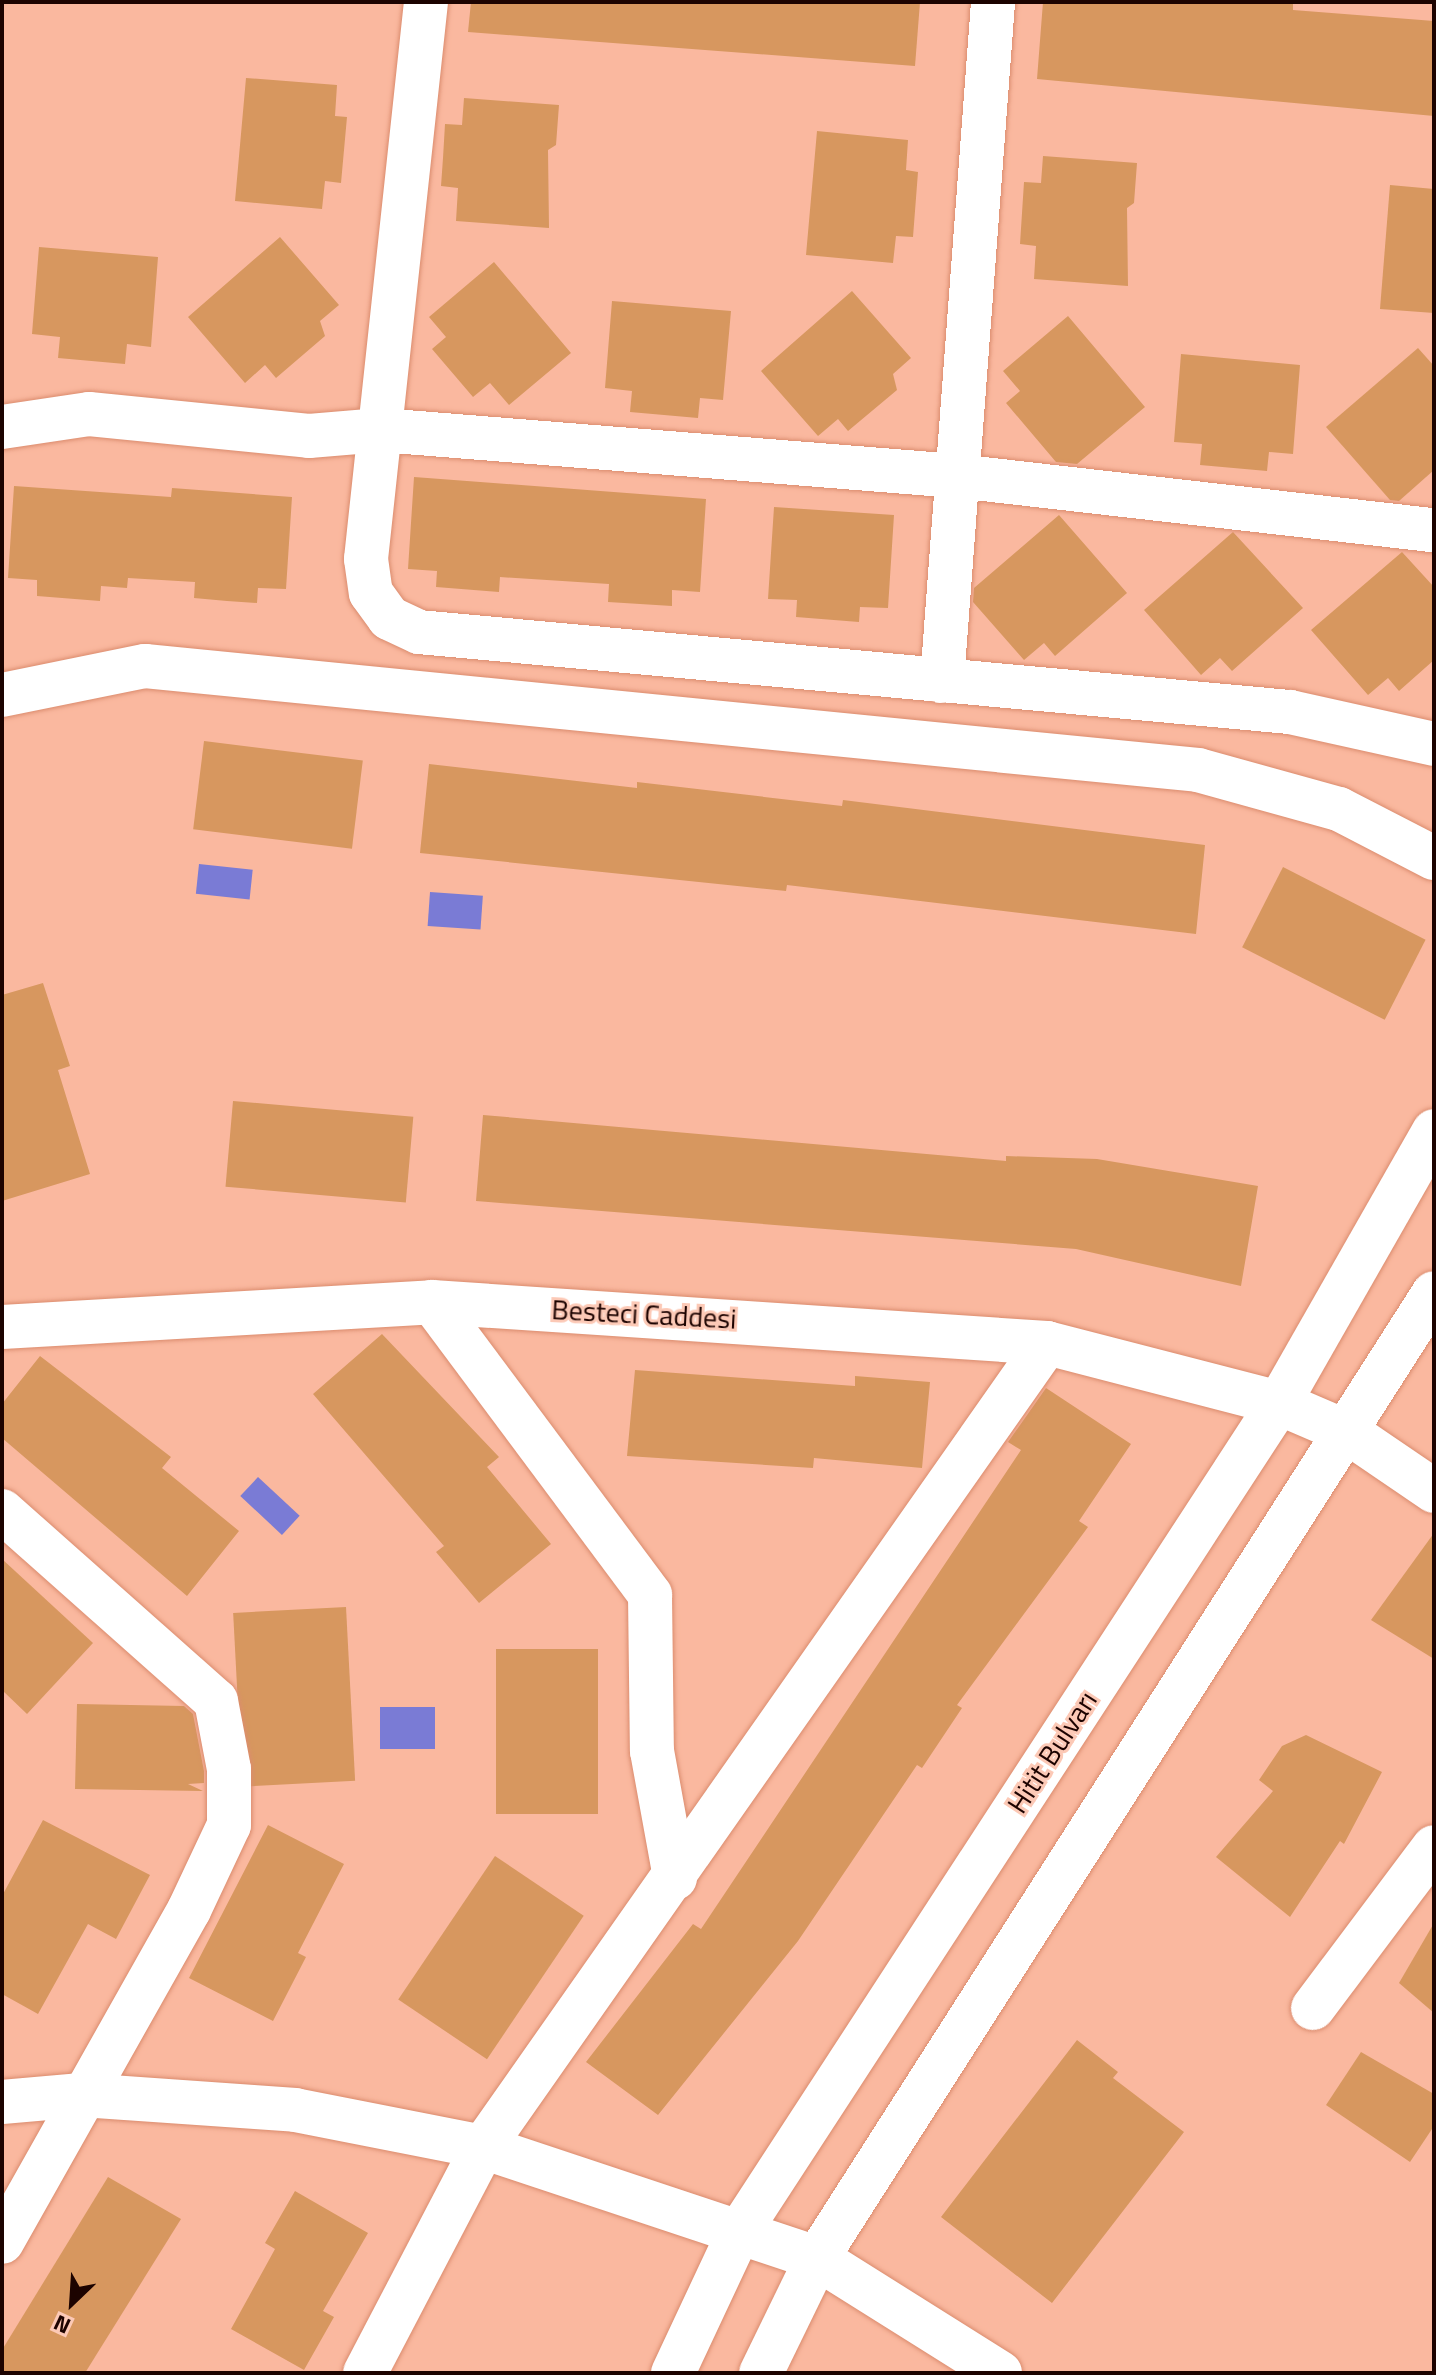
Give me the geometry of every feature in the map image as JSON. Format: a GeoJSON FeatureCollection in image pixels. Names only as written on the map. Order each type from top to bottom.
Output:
{"type":"FeatureCollection","features":[{"type":"Feature","properties":{"kind":"street"},"geometry":{"type":"LineString","coordinates":[[426,2],[366,559],[371,593],[389,618],[419,632],[1290,712],[1434,744]]}},
{"type":"Feature","properties":{"kind":"street"},"geometry":{"type":"LineString","coordinates":[[942,681],[993,2]]}},
{"type":"Feature","properties":{"kind":"street"},"geometry":{"type":"LineString","coordinates":[[2,427],[89,414],[309,436],[381,430],[957,476],[1434,530]]}},
{"type":"Feature","properties":{"kind":"street"},"geometry":{"type":"LineString","coordinates":[[2,695],[145,666],[1198,770],[1339,809],[1434,858]]}},
{"type":"Feature","properties":{"kind":"street","name":"Hitit Bulvarı"},"geometry":{"type":"LineString","coordinates":[[673,2373],[739,2232],[1279,1403],[1434,1131]]}},
{"type":"Feature","properties":{"kind":"street"},"geometry":{"type":"LineString","coordinates":[[761,2373],[817,2258],[1349,1433],[1434,1293]]}},
{"type":"Feature","properties":{"kind":"street"},"geometry":{"type":"LineString","coordinates":[[432,1302],[650,1595],[652,1751],[675,1878]]}},
{"type":"Feature","properties":{"kind":"street","name":"Besteci Caddesi"},"geometry":{"type":"LineString","coordinates":[[2,1327],[432,1302],[1047,1343],[1279,1403],[1349,1433]]}},
{"type":"Feature","properties":{"kind":"street"},"geometry":{"type":"LineString","coordinates":[[365,2373],[483,2147],[675,1878],[1047,1343]]}},
{"type":"Feature","properties":{"kind":"street"},"geometry":{"type":"LineString","coordinates":[[1349,1433],[1434,1491]]}},
{"type":"Feature","properties":{"kind":"street"},"geometry":{"type":"LineString","coordinates":[[2,1511],[216,1701],[229,1769],[229,1825],[189,1910],[82,2095],[2,2242]]}},
{"type":"Feature","properties":{"kind":"street"},"geometry":{"type":"LineString","coordinates":[[1313,2008],[1434,1847]]}},
{"type":"Feature","properties":{"kind":"street"},"geometry":{"type":"LineString","coordinates":[[2,2102],[82,2095],[295,2110],[483,2147],[817,2258],[1000,2373]]}},
{"type":"Feature","properties":{"kind":"shaded area"},"geometry":{"type":"Polygon","coordinates":[[[199,864],[253,870],[250,899],[196,894],[199,864]]]}},
{"type":"Feature","properties":{"kind":"shaded area"},"geometry":{"type":"Polygon","coordinates":[[[430,892],[483,896],[480,930],[428,926],[430,892]]]}},
{"type":"Feature","properties":{"kind":"shaded area"},"geometry":{"type":"Polygon","coordinates":[[[258,1477],[300,1516],[282,1535],[240,1496],[258,1477]]]}},
{"type":"Feature","properties":{"kind":"shaded area"},"geometry":{"type":"Polygon","coordinates":[[[380,1707],[435,1707],[435,1749],[380,1749],[380,1707]]]}},
{"type":"Feature","properties":{"kind":"building"},"geometry":{"type":"Polygon","coordinates":[[[471,2],[920,2],[915,66],[468,32],[471,2]]]}},
{"type":"Feature","properties":{"kind":"building"},"geometry":{"type":"Polygon","coordinates":[[[1043,2],[1293,2],[1293,10],[1434,21],[1434,116],[1037,79],[1043,2]]]}},
{"type":"Feature","properties":{"kind":"building"},"geometry":{"type":"Polygon","coordinates":[[[246,78],[337,85],[335,116],[347,117],[341,183],[325,181],[322,209],[235,201],[246,78]]]}},
{"type":"Feature","properties":{"kind":"building"},"geometry":{"type":"Polygon","coordinates":[[[464,98],[559,105],[556,145],[548,150],[549,228],[456,221],[458,188],[441,186],[445,124],[462,125],[464,98]]]}},
{"type":"Feature","properties":{"kind":"building"},"geometry":{"type":"Polygon","coordinates":[[[817,131],[908,140],[906,170],[918,172],[913,237],[896,236],[893,263],[806,255],[817,131]]]}},
{"type":"Feature","properties":{"kind":"building"},"geometry":{"type":"Polygon","coordinates":[[[1043,156],[1137,163],[1134,203],[1127,208],[1128,286],[1034,279],[1036,246],[1020,244],[1024,182],[1041,183],[1043,156]]]}},
{"type":"Feature","properties":{"kind":"building"},"geometry":{"type":"Polygon","coordinates":[[[1390,185],[1434,189],[1434,313],[1380,309],[1390,185]]]}},
{"type":"Feature","properties":{"kind":"building"},"geometry":{"type":"Polygon","coordinates":[[[280,237],[339,305],[320,321],[325,336],[276,378],[265,365],[245,383],[188,317],[280,237]]]}},
{"type":"Feature","properties":{"kind":"building"},"geometry":{"type":"Polygon","coordinates":[[[39,247],[158,257],[151,347],[127,344],[125,364],[58,358],[60,337],[32,334],[39,247]]]}},
{"type":"Feature","properties":{"kind":"building"},"geometry":{"type":"Polygon","coordinates":[[[494,262],[571,353],[509,405],[490,383],[473,397],[432,349],[446,337],[429,317],[494,262]]]}},
{"type":"Feature","properties":{"kind":"building"},"geometry":{"type":"Polygon","coordinates":[[[852,291],[911,358],[893,374],[897,390],[848,431],[838,419],[818,436],[761,371],[852,291]]]}},
{"type":"Feature","properties":{"kind":"building"},"geometry":{"type":"Polygon","coordinates":[[[612,301],[731,311],[723,400],[700,398],[698,418],[630,412],[632,391],[605,388],[612,301]]]}},
{"type":"Feature","properties":{"kind":"building"},"geometry":{"type":"Polygon","coordinates":[[[1068,316],[1145,407],[1077,464],[1056,462],[1006,403],[1020,391],[1003,371],[1068,316]]]}},
{"type":"Feature","properties":{"kind":"building"},"geometry":{"type":"Polygon","coordinates":[[[1418,348],[1434,366],[1434,470],[1399,501],[1390,500],[1326,427],[1418,348]]]}},
{"type":"Feature","properties":{"kind":"building"},"geometry":{"type":"Polygon","coordinates":[[[1181,354],[1300,365],[1293,454],[1269,452],[1267,471],[1200,465],[1202,444],[1174,442],[1181,354]]]}},
{"type":"Feature","properties":{"kind":"building"},"geometry":{"type":"Polygon","coordinates":[[[414,477],[706,499],[700,592],[672,590],[672,606],[608,602],[609,584],[500,577],[499,592],[436,587],[437,571],[408,569],[414,477]]]}},
{"type":"Feature","properties":{"kind":"building"},"geometry":{"type":"Polygon","coordinates":[[[14,486],[171,497],[172,488],[292,497],[286,589],[258,588],[257,603],[227,601],[194,598],[195,582],[128,578],[127,588],[101,586],[100,601],[37,596],[37,580],[8,578],[14,486]]]}},
{"type":"Feature","properties":{"kind":"building"},"geometry":{"type":"Polygon","coordinates":[[[774,507],[894,515],[888,608],[860,607],[859,622],[796,617],[797,600],[768,599],[774,507]]]}},
{"type":"Feature","properties":{"kind":"building"},"geometry":{"type":"Polygon","coordinates":[[[1059,515],[1127,593],[1055,656],[1044,643],[1024,660],[973,602],[974,588],[1059,515]]]}},
{"type":"Feature","properties":{"kind":"building"},"geometry":{"type":"Polygon","coordinates":[[[1233,532],[1303,608],[1232,671],[1220,658],[1201,675],[1144,610],[1233,532]]]}},
{"type":"Feature","properties":{"kind":"building"},"geometry":{"type":"Polygon","coordinates":[[[1402,552],[1434,587],[1434,660],[1399,691],[1388,678],[1368,695],[1311,630],[1402,552]]]}},
{"type":"Feature","properties":{"kind":"building"},"geometry":{"type":"Polygon","coordinates":[[[204,741],[363,760],[352,849],[193,829],[204,741]]]}},
{"type":"Feature","properties":{"kind":"building"},"geometry":{"type":"Polygon","coordinates":[[[429,764],[637,788],[637,782],[842,806],[843,800],[1205,845],[1196,934],[787,885],[786,891],[420,853],[429,764]]]}},
{"type":"Feature","properties":{"kind":"building"},"geometry":{"type":"Polygon","coordinates":[[[1283,867],[1426,940],[1385,1020],[1242,947],[1283,867]]]}},
{"type":"Feature","properties":{"kind":"building"},"geometry":{"type":"Polygon","coordinates":[[[43,983],[70,1066],[58,1070],[90,1174],[2,1201],[2,995],[43,983]]]}},
{"type":"Feature","properties":{"kind":"building"},"geometry":{"type":"Polygon","coordinates":[[[233,1101],[413,1117],[406,1202],[226,1187],[233,1101]]]}},
{"type":"Feature","properties":{"kind":"building"},"geometry":{"type":"Polygon","coordinates":[[[483,1115],[1006,1161],[1006,1156],[1097,1159],[1258,1186],[1241,1286],[1076,1249],[476,1201],[483,1115]]]}},
{"type":"Feature","properties":{"kind":"building"},"geometry":{"type":"Polygon","coordinates":[[[382,1334],[499,1457],[487,1467],[551,1544],[479,1603],[436,1552],[444,1546],[313,1394],[382,1334]]]}},
{"type":"Feature","properties":{"kind":"building"},"geometry":{"type":"Polygon","coordinates":[[[40,1356],[171,1457],[162,1468],[239,1531],[187,1596],[2,1438],[2,1404],[40,1356]]]}},
{"type":"Feature","properties":{"kind":"building"},"geometry":{"type":"Polygon","coordinates":[[[635,1370],[855,1386],[855,1376],[930,1382],[922,1468],[814,1458],[813,1468],[627,1456],[635,1370]]]}},
{"type":"Feature","properties":{"kind":"building"},"geometry":{"type":"Polygon","coordinates":[[[1046,1388],[1131,1444],[1079,1521],[1088,1527],[957,1705],[962,1708],[922,1768],[917,1765],[798,1941],[658,2115],[586,2062],[693,1924],[701,1929],[1021,1450],[1008,1442],[1046,1388]]]}},
{"type":"Feature","properties":{"kind":"building"},"geometry":{"type":"Polygon","coordinates":[[[1434,1533],[1434,1659],[1371,1620],[1434,1533]]]}},
{"type":"Feature","properties":{"kind":"building"},"geometry":{"type":"Polygon","coordinates":[[[2,1559],[93,1643],[27,1714],[2,1690],[2,1559]]]}},
{"type":"Feature","properties":{"kind":"building"},"geometry":{"type":"Polygon","coordinates":[[[346,1607],[355,1781],[242,1787],[233,1613],[346,1607]]]}},
{"type":"Feature","properties":{"kind":"building"},"geometry":{"type":"Polygon","coordinates":[[[496,1649],[598,1649],[598,1814],[496,1814],[496,1649]]]}},
{"type":"Feature","properties":{"kind":"building"},"geometry":{"type":"Polygon","coordinates":[[[77,1704],[184,1706],[193,1714],[204,1771],[204,1783],[188,1784],[203,1791],[75,1789],[77,1704]]]}},
{"type":"Feature","properties":{"kind":"building"},"geometry":{"type":"Polygon","coordinates":[[[1306,1735],[1382,1772],[1344,1844],[1340,1841],[1290,1917],[1216,1857],[1273,1791],[1259,1780],[1282,1746],[1306,1735]]]}},
{"type":"Feature","properties":{"kind":"building"},"geometry":{"type":"Polygon","coordinates":[[[43,1820],[150,1875],[116,1939],[88,1924],[38,2014],[2,1994],[2,1896],[43,1820]]]}},
{"type":"Feature","properties":{"kind":"building"},"geometry":{"type":"Polygon","coordinates":[[[268,1825],[344,1864],[298,1953],[306,1957],[273,2021],[189,1978],[268,1825]]]}},
{"type":"Feature","properties":{"kind":"building"},"geometry":{"type":"Polygon","coordinates":[[[495,1856],[584,1916],[487,2059],[398,1999],[495,1856]]]}},
{"type":"Feature","properties":{"kind":"building"},"geometry":{"type":"Polygon","coordinates":[[[1434,1923],[1434,2013],[1399,1983],[1434,1923]]]}},
{"type":"Feature","properties":{"kind":"building"},"geometry":{"type":"Polygon","coordinates":[[[1077,2040],[1118,2072],[1113,2078],[1184,2132],[1052,2303],[941,2217],[1077,2040]]]}},
{"type":"Feature","properties":{"kind":"building"},"geometry":{"type":"Polygon","coordinates":[[[1361,2052],[1434,2094],[1434,2126],[1410,2162],[1326,2105],[1361,2052]]]}},
{"type":"Feature","properties":{"kind":"building"},"geometry":{"type":"Polygon","coordinates":[[[108,2177],[181,2219],[85,2373],[2,2373],[2,2350],[108,2177]]]}},
{"type":"Feature","properties":{"kind":"building"},"geometry":{"type":"Polygon","coordinates":[[[295,2191],[368,2233],[323,2311],[334,2317],[304,2370],[231,2329],[275,2249],[265,2243],[295,2191]]]}}]}
